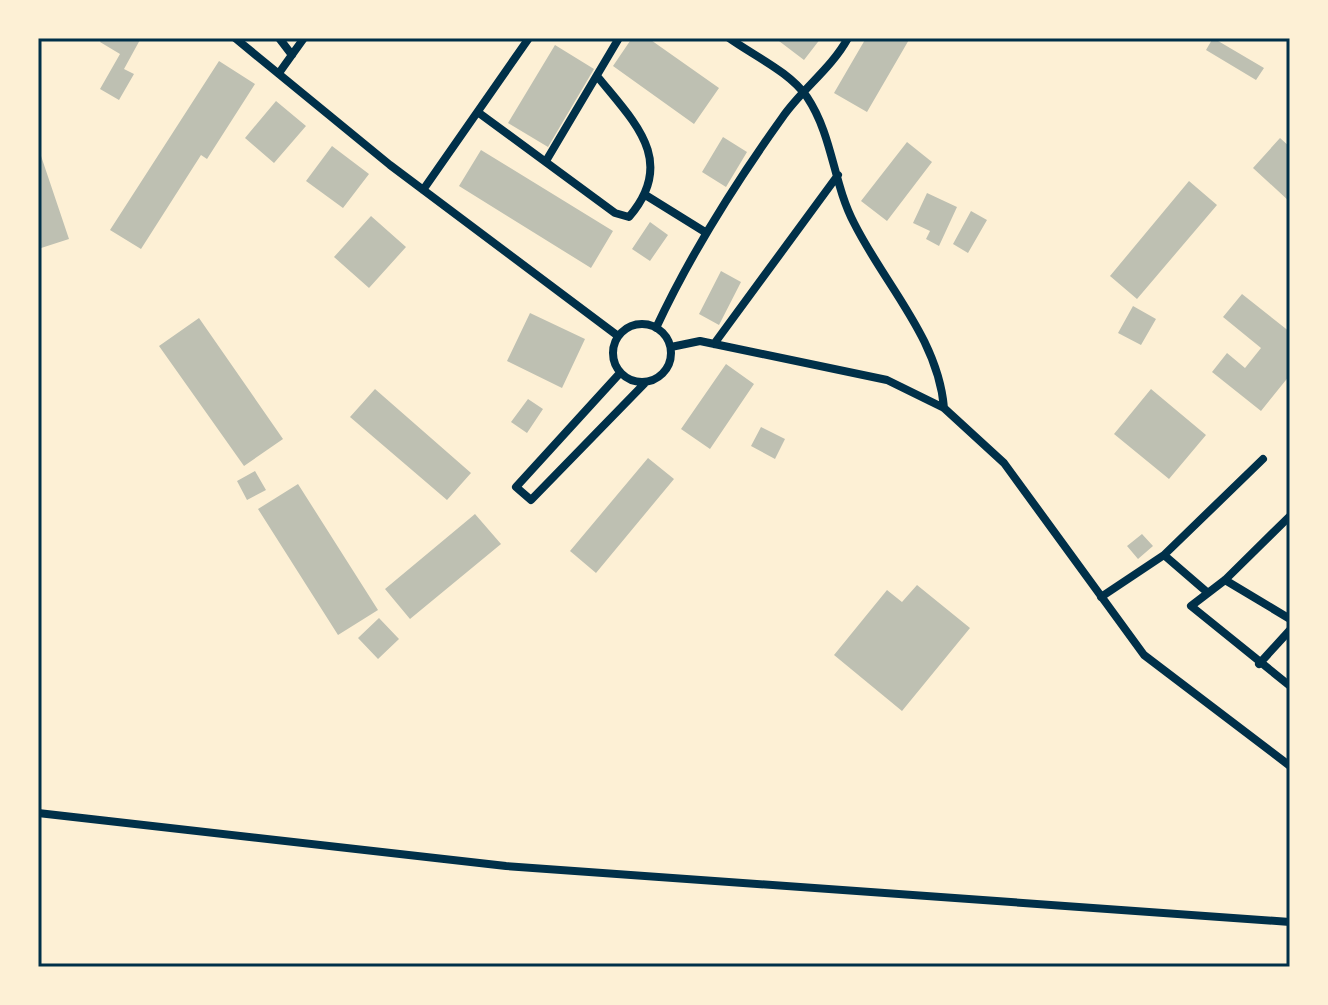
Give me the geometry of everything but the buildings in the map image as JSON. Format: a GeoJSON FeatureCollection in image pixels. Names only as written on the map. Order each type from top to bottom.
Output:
{"type":"FeatureCollection","features":[{"type":"Feature","properties":{"kind":"street"},"geometry":{"type":"LineString","coordinates":[[235,38],[423,190],[618,336]]}},
{"type":"Feature","properties":{"kind":"street"},"geometry":{"type":"LineString","coordinates":[[279,38],[292,55]]}},
{"type":"Feature","properties":{"kind":"street"},"geometry":{"type":"LineString","coordinates":[[279,73],[304,38]]}},
{"type":"Feature","properties":{"kind":"street"},"geometry":{"type":"LineString","coordinates":[[423,190],[529,38]]}},
{"type":"Feature","properties":{"kind":"street"},"geometry":{"type":"LineString","coordinates":[[546,161],[619,38]]}},
{"type":"Feature","properties":{"kind":"street"},"geometry":{"type":"LineString","coordinates":[[729,38],[803,92],[825,130],[852,221],[931,350],[942,381],[944,408]]}},
{"type":"Feature","properties":{"kind":"street"},"geometry":{"type":"LineString","coordinates":[[656,328],[705,232],[784,114],[838,57],[848,38]]}},
{"type":"Feature","properties":{"kind":"street"},"geometry":{"type":"LineString","coordinates":[[479,113],[623,217],[629,217],[647,196],[653,167],[627,112],[597,76]]}},
{"type":"Feature","properties":{"kind":"street"},"geometry":{"type":"LineString","coordinates":[[714,344],[838,175]]}},
{"type":"Feature","properties":{"kind":"street"},"geometry":{"type":"LineString","coordinates":[[647,196],[705,232]]}},
{"type":"Feature","properties":{"kind":"street"},"geometry":{"type":"LineString","coordinates":[[620,373],[516,487],[531,500],[646,382],[664,374],[669,366],[671,347],[656,328],[633,325],[618,336],[613,354],[620,373],[627,379],[646,382]]}},
{"type":"Feature","properties":{"kind":"street"},"geometry":{"type":"LineString","coordinates":[[671,347],[700,341],[887,380],[944,408],[1004,463],[1144,655],[1290,766]]}},
{"type":"Feature","properties":{"kind":"street"},"geometry":{"type":"LineString","coordinates":[[1101,597],[1164,555],[1263,459]]}},
{"type":"Feature","properties":{"kind":"street"},"geometry":{"type":"LineString","coordinates":[[1290,516],[1225,580],[1191,606],[1290,686]]}},
{"type":"Feature","properties":{"kind":"street"},"geometry":{"type":"LineString","coordinates":[[1164,555],[1208,593]]}},
{"type":"Feature","properties":{"kind":"street"},"geometry":{"type":"LineString","coordinates":[[1225,580],[1290,619]]}},
{"type":"Feature","properties":{"kind":"street"},"geometry":{"type":"LineString","coordinates":[[1259,664],[1290,630]]}},
{"type":"Feature","properties":{"kind":"street"},"geometry":{"type":"LineString","coordinates":[[38,813],[506,866],[1290,922]]}}]}
